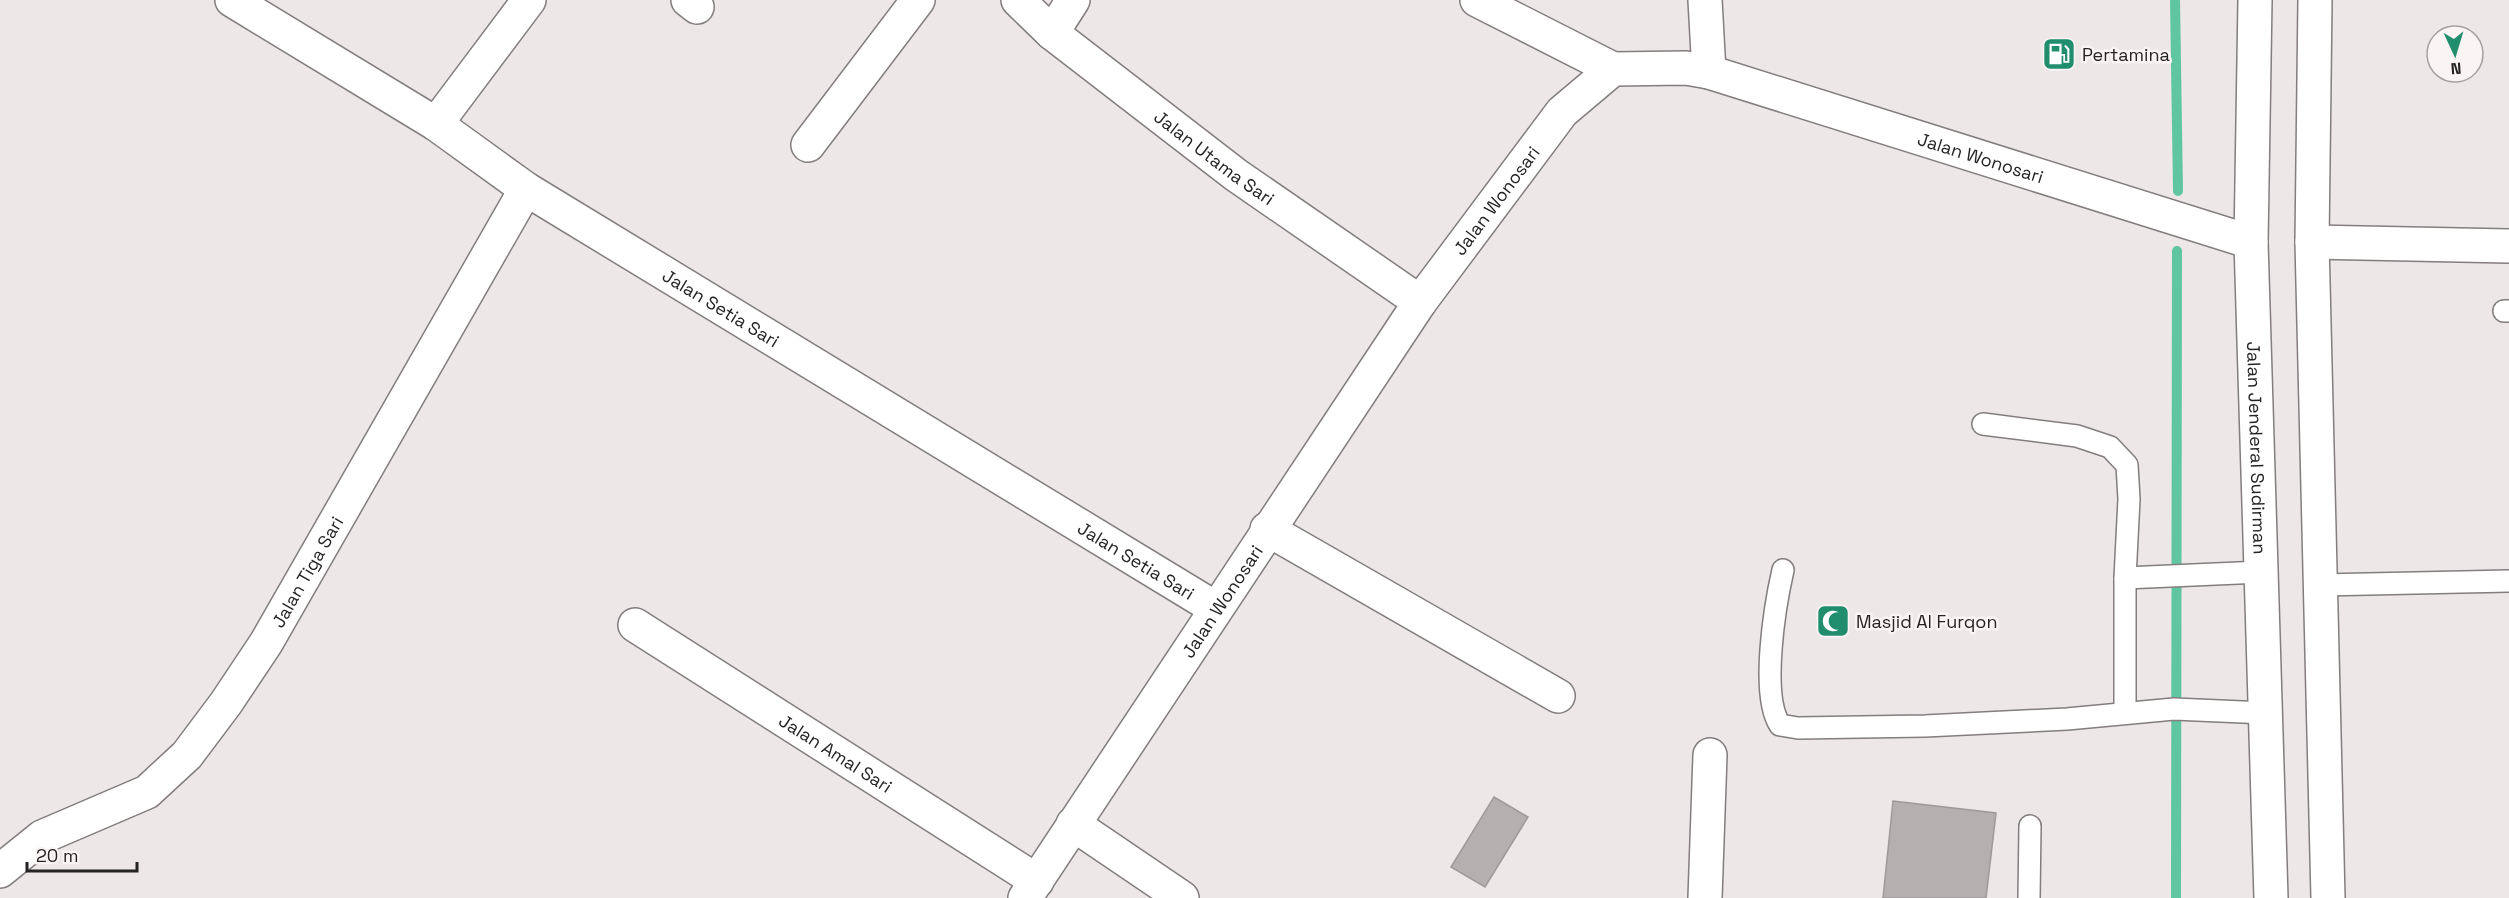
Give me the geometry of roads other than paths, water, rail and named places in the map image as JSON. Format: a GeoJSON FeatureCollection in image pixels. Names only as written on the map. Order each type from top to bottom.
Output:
{"type":"FeatureCollection","features":[{"type":"Feature","properties":{"kind":"street","name":"Jalan Setia Sari"},"geometry":{"type":"LineString","coordinates":[[232,0],[436,124],[526,189],[1215,608]]}},
{"type":"Feature","properties":{"kind":"street"},"geometry":{"type":"LineString","coordinates":[[436,124],[529,0]]}},
{"type":"Feature","properties":{"kind":"street"},"geometry":{"type":"LineString","coordinates":[[808,146],[918,0]]}},
{"type":"Feature","properties":{"kind":"street","name":"Jalan Utama Sari"},"geometry":{"type":"LineString","coordinates":[[1018,0],[1052,33],[1236,175],[1420,302]]}},
{"type":"Feature","properties":{"kind":"street"},"geometry":{"type":"LineString","coordinates":[[1052,33],[1073,0]]}},
{"type":"Feature","properties":{"kind":"street"},"geometry":{"type":"LineString","coordinates":[[1477,0],[1613,69]]}},
{"type":"Feature","properties":{"kind":"street"},"geometry":{"type":"LineString","coordinates":[[1705,0],[1709,72]]}},
{"type":"Feature","properties":{"kind":"street","name":"Jalan Jenderal Sudirman"},"geometry":{"type":"LineString","coordinates":[[2255,0],[2251,242],[2271,898]]}},
{"type":"Feature","properties":{"kind":"street"},"geometry":{"type":"LineString","coordinates":[[2315,0],[2312,242],[2328,898]]}},
{"type":"Feature","properties":{"kind":"street","name":"Jalan Wonosari"},"geometry":{"type":"LineString","coordinates":[[1031,890],[1215,608],[1420,302],[1562,112],[1613,69],[1686,68],[1709,72],[2251,242]]}},
{"type":"Feature","properties":{"kind":"street","name":"Jalan Tiga Sari"},"geometry":{"type":"LineString","coordinates":[[0,871],[42,837],[147,792],[193,746],[226,703],[266,643],[526,189]]}},
{"type":"Feature","properties":{"kind":"street"},"geometry":{"type":"LineString","coordinates":[[2312,242],[2509,246]]}},
{"type":"Feature","properties":{"kind":"street"},"geometry":{"type":"LineString","coordinates":[[1268,529],[1558,696]]}},
{"type":"Feature","properties":{"kind":"street","name":"Jalan Amal Sari"},"geometry":{"type":"LineString","coordinates":[[635,625],[1031,890]]}},
{"type":"Feature","properties":{"kind":"street"},"geometry":{"type":"LineString","coordinates":[[1704,898],[1710,755]]}},
{"type":"Feature","properties":{"kind":"street"},"geometry":{"type":"LineString","coordinates":[[1073,824],[1182,898]]}},
{"type":"Feature","properties":{"kind":"lane"},"geometry":{"type":"LineString","coordinates":[[1983,424],[2077,436],[2110,447],[2127,465],[2129,499],[2125,578],[2125,713]]}},
{"type":"Feature","properties":{"kind":"lane"},"geometry":{"type":"LineString","coordinates":[[1783,570],[1773,628],[1773,714],[1780,725],[1798,728],[1924,726],[2067,719],[2174,709],[2266,713]]}},
{"type":"Feature","properties":{"kind":"lane"},"geometry":{"type":"LineString","coordinates":[[2125,578],[2261,572]]}},
{"type":"Feature","properties":{"kind":"lane"},"geometry":{"type":"LineString","coordinates":[[2321,585],[2509,581]]}},
{"type":"Feature","properties":{"kind":"lane"},"geometry":{"type":"LineString","coordinates":[[2029,898],[2030,826]]}},
{"type":"Feature","properties":{"kind":"waterway"},"geometry":{"type":"LineString","coordinates":[[2175,0],[2178,191]]}},
{"type":"Feature","properties":{"kind":"waterway"},"geometry":{"type":"LineString","coordinates":[[2176,898],[2177,251]]}},
{"type":"Feature","properties":{"kind":"place","name":"Pertamina"},"geometry":{"type":"Point","coordinates":[2059,54]}},
{"type":"Feature","properties":{"kind":"place","name":"Masjid Al Furqon"},"geometry":{"type":"Point","coordinates":[1833,621]}}]}
